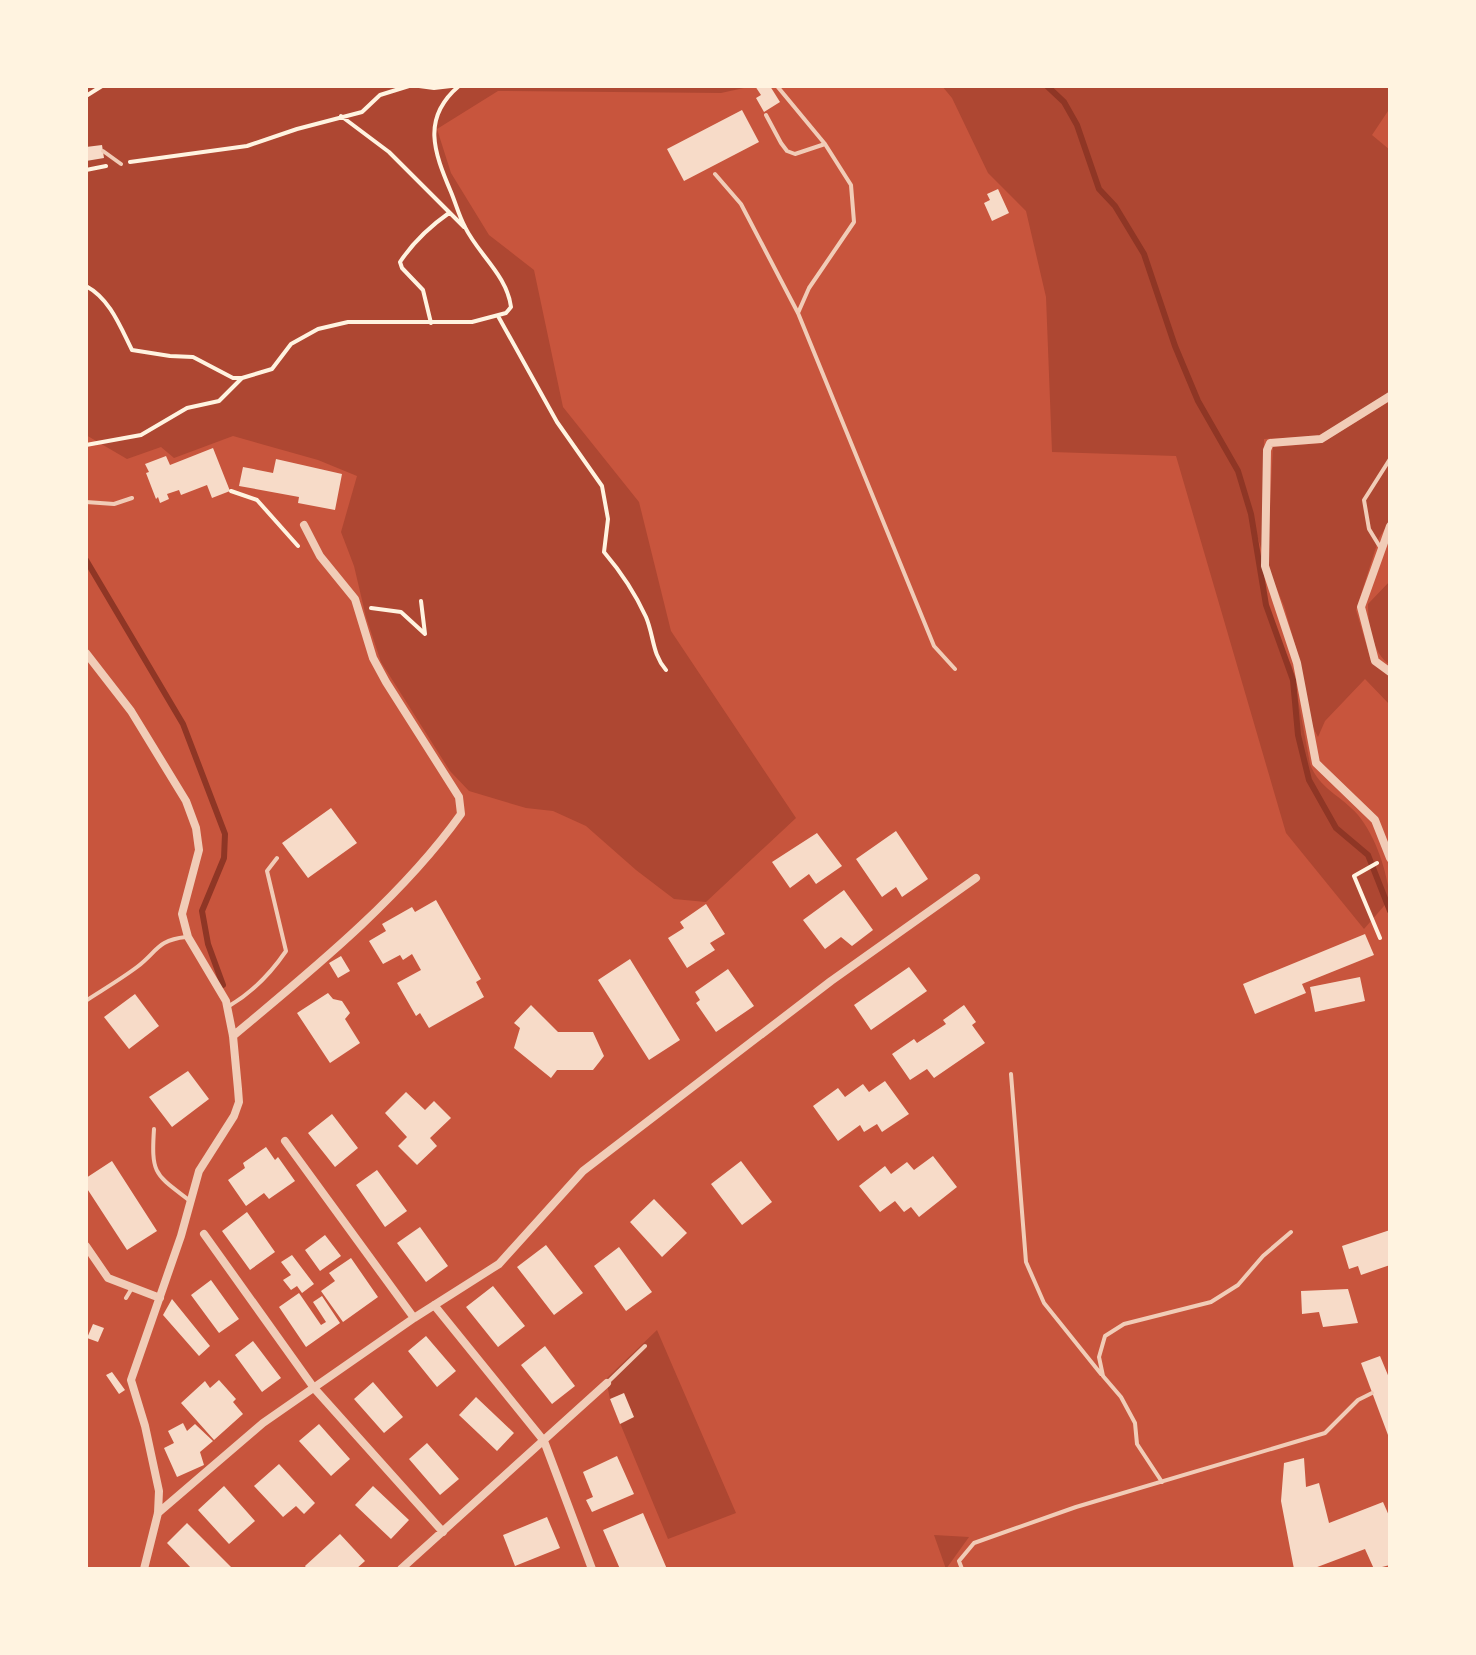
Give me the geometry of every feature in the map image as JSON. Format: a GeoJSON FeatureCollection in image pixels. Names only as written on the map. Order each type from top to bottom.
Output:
{"type":"FeatureCollection","features":[{"type":"Feature","properties":{"kind":"street"},"geometry":{"type":"LineString","coordinates":[[1390,396],[1321,439],[1270,443],[1267,450],[1265,566],[1297,663],[1316,763],[1375,820],[1390,857]]}},
{"type":"Feature","properties":{"kind":"street"},"geometry":{"type":"LineString","coordinates":[[233,1036],[328,956],[396,889],[461,814],[459,797],[373,658],[355,599],[320,556],[304,525]]}},
{"type":"Feature","properties":{"kind":"street"},"geometry":{"type":"LineString","coordinates":[[1390,526],[1361,607],[1375,661],[1390,672]]}},
{"type":"Feature","properties":{"kind":"street"},"geometry":{"type":"LineString","coordinates":[[86,653],[131,711],[186,801],[196,828],[199,850],[182,914],[188,937],[227,1007],[239,1102],[222,1139],[199,1171],[181,1236],[131,1380],[159,1491],[158,1513],[144,1569]]}},
{"type":"Feature","properties":{"kind":"street"},"geometry":{"type":"LineString","coordinates":[[158,1513],[263,1423],[414,1318],[499,1264],[583,1171],[831,981],[976,878]]}},
{"type":"Feature","properties":{"kind":"street"},"geometry":{"type":"LineString","coordinates":[[285,1141],[414,1318]]}},
{"type":"Feature","properties":{"kind":"street"},"geometry":{"type":"LineString","coordinates":[[204,1234],[314,1388],[443,1532]]}},
{"type":"Feature","properties":{"kind":"street"},"geometry":{"type":"LineString","coordinates":[[86,1246],[108,1278],[160,1298]]}},
{"type":"Feature","properties":{"kind":"street"},"geometry":{"type":"LineString","coordinates":[[434,1305],[544,1441],[592,1569]]}},
{"type":"Feature","properties":{"kind":"street"},"geometry":{"type":"LineString","coordinates":[[401,1569],[607,1383]]}},
{"type":"Feature","properties":{"kind":"lane"},"geometry":{"type":"LineString","coordinates":[[777,86],[825,144],[851,185],[854,222],[809,288],[798,313]]}},
{"type":"Feature","properties":{"kind":"lane"},"geometry":{"type":"LineString","coordinates":[[766,115],[787,151],[795,154],[825,144]]}},
{"type":"Feature","properties":{"kind":"lane"},"geometry":{"type":"LineString","coordinates":[[103,151],[121,164]]}},
{"type":"Feature","properties":{"kind":"lane"},"geometry":{"type":"LineString","coordinates":[[715,174],[741,204],[798,313],[934,646],[955,669]]}},
{"type":"Feature","properties":{"kind":"lane"},"geometry":{"type":"LineString","coordinates":[[1381,549],[1369,529],[1364,500],[1390,459]]}},
{"type":"Feature","properties":{"kind":"lane"},"geometry":{"type":"LineString","coordinates":[[86,502],[114,504],[132,498]]}},
{"type":"Feature","properties":{"kind":"lane"},"geometry":{"type":"LineString","coordinates":[[227,1007],[256,987],[286,951],[267,871],[277,858]]}},
{"type":"Feature","properties":{"kind":"lane"},"geometry":{"type":"LineString","coordinates":[[87,1000],[141,965],[152,951],[172,938],[188,937]]}},
{"type":"Feature","properties":{"kind":"lane"},"geometry":{"type":"LineString","coordinates":[[1011,1074],[1026,1262],[1044,1303],[1121,1397],[1135,1423],[1137,1444],[1162,1482]]}},
{"type":"Feature","properties":{"kind":"lane"},"geometry":{"type":"LineString","coordinates":[[154,1129],[156,1172],[164,1183],[190,1201]]}},
{"type":"Feature","properties":{"kind":"lane"},"geometry":{"type":"LineString","coordinates":[[1103,1376],[1099,1357],[1105,1336],[1124,1324],[1211,1302],[1238,1285],[1263,1256],[1291,1232]]}},
{"type":"Feature","properties":{"kind":"lane"},"geometry":{"type":"LineString","coordinates":[[126,1298],[132,1288]]}},
{"type":"Feature","properties":{"kind":"lane"},"geometry":{"type":"LineString","coordinates":[[607,1383],[645,1346]]}},
{"type":"Feature","properties":{"kind":"lane"},"geometry":{"type":"LineString","coordinates":[[962,1569],[959,1561],[974,1543],[1076,1507],[1325,1433],[1358,1400],[1372,1393]]}},
{"type":"Feature","properties":{"kind":"path"},"geometry":{"type":"LineString","coordinates":[[86,96],[102,86]]}},
{"type":"Feature","properties":{"kind":"path"},"geometry":{"type":"LineString","coordinates":[[86,170],[247,146],[362,112],[380,95],[409,86]]}},
{"type":"Feature","properties":{"kind":"path"},"geometry":{"type":"LineString","coordinates":[[419,86],[451,86]]}},
{"type":"Feature","properties":{"kind":"path"},"geometry":{"type":"LineString","coordinates":[[459,86],[440,106],[433,136],[441,167],[465,228]]}},
{"type":"Feature","properties":{"kind":"path"},"geometry":{"type":"LineString","coordinates":[[86,286],[99,293],[117,318],[132,350],[193,357],[233,378],[272,369],[291,344],[318,329],[348,322],[472,322],[506,313],[511,307],[504,283],[465,228],[389,152],[341,116]]}},
{"type":"Feature","properties":{"kind":"path"},"geometry":{"type":"LineString","coordinates":[[431,323],[423,290],[400,262],[415,240],[449,213]]}},
{"type":"Feature","properties":{"kind":"path"},"geometry":{"type":"LineString","coordinates":[[498,316],[557,422],[602,486],[608,519],[604,552],[624,577],[647,620],[656,658],[666,670]]}},
{"type":"Feature","properties":{"kind":"path"},"geometry":{"type":"LineString","coordinates":[[86,445],[141,435],[187,408],[219,401],[242,378]]}},
{"type":"Feature","properties":{"kind":"path"},"geometry":{"type":"LineString","coordinates":[[231,491],[257,500],[301,550],[320,556]]}},
{"type":"Feature","properties":{"kind":"path"},"geometry":{"type":"LineString","coordinates":[[355,599],[372,608],[401,612],[425,634],[421,601]]}},
{"type":"Feature","properties":{"kind":"path"},"geometry":{"type":"LineString","coordinates":[[1380,938],[1354,876],[1390,857]]}},
{"type":"Feature","properties":{"kind":"shaded area"},"geometry":{"type":"Polygon","coordinates":[[[86,86],[753,86],[721,93],[498,91],[437,129],[451,173],[489,235],[534,270],[563,407],[639,502],[671,631],[796,818],[706,902],[674,899],[586,826],[553,811],[526,808],[469,791],[450,771],[381,662],[366,617],[354,566],[341,532],[357,476],[318,460],[233,436],[174,458],[161,447],[127,459],[86,435],[86,86]]]}},
{"type":"Feature","properties":{"kind":"shaded area"},"geometry":{"type":"Polygon","coordinates":[[[942,86],[1390,86],[1390,108],[1372,135],[1390,150],[1390,393],[1319,436],[1264,439],[1262,551],[1252,520],[1259,577],[1269,620],[1292,667],[1310,764],[1319,780],[1358,815],[1375,844],[1383,866],[1390,899],[1364,929],[1286,833],[1176,456],[1052,452],[1046,297],[1026,211],[988,173],[952,98],[942,86]]]}},
{"type":"Feature","properties":{"kind":"shaded area"},"geometry":{"type":"Polygon","coordinates":[[[1390,401],[1390,521],[1379,538],[1356,610],[1371,661],[1390,676],[1390,705],[1365,679],[1325,721],[1318,737],[1311,723],[1300,662],[1284,606],[1267,565],[1273,447],[1322,443],[1390,401]]]}},
{"type":"Feature","properties":{"kind":"shaded area"},"geometry":{"type":"Polygon","coordinates":[[[1390,581],[1390,665],[1376,646],[1370,629],[1368,604],[1390,581]]]}},
{"type":"Feature","properties":{"kind":"shaded area"},"geometry":{"type":"Polygon","coordinates":[[[657,1330],[736,1513],[668,1539],[610,1399],[606,1379],[657,1330]]]}},
{"type":"Feature","properties":{"kind":"shaded area"},"geometry":{"type":"Polygon","coordinates":[[[934,1535],[969,1537],[946,1569],[934,1535]]]}},
{"type":"Feature","properties":{"kind":"building"},"geometry":{"type":"Polygon","coordinates":[[[755,86],[770,86],[780,102],[764,112],[756,98],[761,95],[755,86]]]}},
{"type":"Feature","properties":{"kind":"building"},"geometry":{"type":"Polygon","coordinates":[[[742,110],[759,142],[684,181],[667,149],[742,110]]]}},
{"type":"Feature","properties":{"kind":"building"},"geometry":{"type":"Polygon","coordinates":[[[102,145],[104,158],[86,161],[86,147],[102,145]]]}},
{"type":"Feature","properties":{"kind":"building"},"geometry":{"type":"Polygon","coordinates":[[[998,189],[1009,213],[992,221],[984,203],[990,200],[987,194],[998,189]]]}},
{"type":"Feature","properties":{"kind":"building"},"geometry":{"type":"Polygon","coordinates":[[[213,448],[230,491],[212,498],[207,485],[181,495],[179,490],[167,494],[169,499],[160,503],[158,497],[156,499],[145,464],[166,456],[170,465],[213,448]]]}},
{"type":"Feature","properties":{"kind":"building"},"geometry":{"type":"Polygon","coordinates":[[[276,459],[342,474],[335,510],[298,503],[299,497],[239,486],[243,467],[273,473],[276,459]]]}},
{"type":"Feature","properties":{"kind":"building"},"geometry":{"type":"Polygon","coordinates":[[[331,808],[357,843],[308,878],[282,843],[331,808]]]}},
{"type":"Feature","properties":{"kind":"building"},"geometry":{"type":"Polygon","coordinates":[[[896,831],[928,879],[902,897],[896,887],[882,897],[856,859],[896,831]]]}},
{"type":"Feature","properties":{"kind":"building"},"geometry":{"type":"Polygon","coordinates":[[[817,833],[842,866],[816,884],[809,874],[790,888],[772,862],[817,833]]]}},
{"type":"Feature","properties":{"kind":"building"},"geometry":{"type":"Polygon","coordinates":[[[844,890],[873,930],[852,946],[841,937],[825,949],[803,920],[844,890]]]}},
{"type":"Feature","properties":{"kind":"building"},"geometry":{"type":"Polygon","coordinates":[[[436,900],[481,979],[476,982],[484,997],[429,1028],[420,1013],[416,1016],[397,983],[421,970],[412,954],[403,960],[400,955],[383,964],[369,941],[386,931],[382,924],[412,907],[415,912],[436,900]]]}},
{"type":"Feature","properties":{"kind":"building"},"geometry":{"type":"Polygon","coordinates":[[[706,904],[725,934],[710,943],[715,950],[687,968],[668,938],[684,928],[680,922],[706,904]]]}},
{"type":"Feature","properties":{"kind":"building"},"geometry":{"type":"Polygon","coordinates":[[[1365,934],[1374,955],[1302,984],[1306,993],[1255,1014],[1243,984],[1365,934]]]}},
{"type":"Feature","properties":{"kind":"building"},"geometry":{"type":"Polygon","coordinates":[[[341,956],[350,971],[338,978],[329,963],[341,956]]]}},
{"type":"Feature","properties":{"kind":"building"},"geometry":{"type":"Polygon","coordinates":[[[630,959],[680,1040],[649,1060],[598,980],[630,959]]]}},
{"type":"Feature","properties":{"kind":"building"},"geometry":{"type":"Polygon","coordinates":[[[909,967],[927,991],[871,1030],[854,1005],[909,967]]]}},
{"type":"Feature","properties":{"kind":"building"},"geometry":{"type":"Polygon","coordinates":[[[728,969],[754,1006],[716,1032],[696,1003],[700,1000],[695,992],[728,969]]]}},
{"type":"Feature","properties":{"kind":"building"},"geometry":{"type":"Polygon","coordinates":[[[1360,977],[1365,1001],[1315,1012],[1310,987],[1360,977]]]}},
{"type":"Feature","properties":{"kind":"building"},"geometry":{"type":"Polygon","coordinates":[[[328,993],[333,999],[342,1001],[350,1013],[345,1019],[360,1043],[330,1063],[297,1013],[328,993]]]}},
{"type":"Feature","properties":{"kind":"building"},"geometry":{"type":"Polygon","coordinates":[[[135,994],[159,1026],[129,1049],[104,1017],[135,994]]]}},
{"type":"Feature","properties":{"kind":"building"},"geometry":{"type":"Polygon","coordinates":[[[531,1005],[558,1032],[593,1032],[604,1056],[593,1070],[557,1070],[551,1078],[514,1048],[520,1028],[514,1023],[531,1005]]]}},
{"type":"Feature","properties":{"kind":"building"},"geometry":{"type":"Polygon","coordinates":[[[964,1005],[976,1022],[972,1025],[985,1043],[934,1078],[927,1069],[910,1080],[892,1054],[914,1039],[917,1043],[946,1024],[943,1020],[964,1005]]]}},
{"type":"Feature","properties":{"kind":"building"},"geometry":{"type":"Polygon","coordinates":[[[188,1071],[209,1099],[172,1127],[149,1097],[188,1071]]]}},
{"type":"Feature","properties":{"kind":"building"},"geometry":{"type":"Polygon","coordinates":[[[885,1081],[909,1114],[882,1132],[877,1124],[864,1132],[860,1125],[838,1141],[813,1106],[838,1088],[845,1097],[863,1084],[869,1092],[885,1081]]]}},
{"type":"Feature","properties":{"kind":"building"},"geometry":{"type":"Polygon","coordinates":[[[406,1092],[425,1110],[434,1101],[451,1118],[430,1138],[437,1146],[417,1165],[398,1146],[407,1137],[385,1113],[406,1092]]]}},
{"type":"Feature","properties":{"kind":"building"},"geometry":{"type":"Polygon","coordinates":[[[332,1114],[358,1148],[335,1167],[308,1133],[332,1114]]]}},
{"type":"Feature","properties":{"kind":"building"},"geometry":{"type":"Polygon","coordinates":[[[266,1147],[275,1160],[278,1157],[295,1181],[269,1199],[264,1193],[246,1206],[228,1180],[245,1168],[243,1163],[266,1147]]]}},
{"type":"Feature","properties":{"kind":"building"},"geometry":{"type":"Polygon","coordinates":[[[933,1156],[957,1187],[919,1217],[911,1207],[904,1212],[895,1201],[880,1212],[859,1186],[885,1166],[891,1174],[907,1162],[914,1170],[933,1156]]]}},
{"type":"Feature","properties":{"kind":"building"},"geometry":{"type":"Polygon","coordinates":[[[112,1161],[157,1231],[127,1250],[86,1187],[86,1178],[112,1161]]]}},
{"type":"Feature","properties":{"kind":"building"},"geometry":{"type":"Polygon","coordinates":[[[741,1161],[772,1202],[742,1225],[711,1184],[741,1161]]]}},
{"type":"Feature","properties":{"kind":"building"},"geometry":{"type":"Polygon","coordinates":[[[377,1170],[407,1211],[385,1227],[356,1185],[377,1170]]]}},
{"type":"Feature","properties":{"kind":"building"},"geometry":{"type":"Polygon","coordinates":[[[654,1199],[687,1233],[662,1257],[630,1222],[654,1199]]]}},
{"type":"Feature","properties":{"kind":"building"},"geometry":{"type":"Polygon","coordinates":[[[247,1212],[275,1252],[250,1270],[222,1231],[247,1212]]]}},
{"type":"Feature","properties":{"kind":"building"},"geometry":{"type":"Polygon","coordinates":[[[420,1227],[448,1266],[426,1282],[397,1243],[420,1227]]]}},
{"type":"Feature","properties":{"kind":"building"},"geometry":{"type":"Polygon","coordinates":[[[1390,1230],[1390,1265],[1361,1275],[1358,1266],[1349,1269],[1342,1246],[1390,1230]]]}},
{"type":"Feature","properties":{"kind":"building"},"geometry":{"type":"Polygon","coordinates":[[[325,1235],[341,1256],[320,1271],[305,1250],[325,1235]]]}},
{"type":"Feature","properties":{"kind":"building"},"geometry":{"type":"Polygon","coordinates":[[[546,1245],[583,1293],[554,1315],[517,1267],[546,1245]]]}},
{"type":"Feature","properties":{"kind":"building"},"geometry":{"type":"Polygon","coordinates":[[[619,1247],[652,1292],[626,1311],[594,1266],[619,1247]]]}},
{"type":"Feature","properties":{"kind":"building"},"geometry":{"type":"Polygon","coordinates":[[[292,1255],[314,1284],[302,1293],[297,1286],[291,1290],[283,1280],[291,1275],[281,1262],[292,1255]]]}},
{"type":"Feature","properties":{"kind":"building"},"geometry":{"type":"Polygon","coordinates":[[[351,1258],[378,1297],[343,1322],[321,1291],[335,1281],[329,1273],[351,1258]]]}},
{"type":"Feature","properties":{"kind":"building"},"geometry":{"type":"Polygon","coordinates":[[[211,1280],[239,1319],[219,1333],[191,1295],[211,1280]]]}},
{"type":"Feature","properties":{"kind":"building"},"geometry":{"type":"Polygon","coordinates":[[[493,1286],[525,1326],[498,1347],[466,1307],[493,1286]]]}},
{"type":"Feature","properties":{"kind":"building"},"geometry":{"type":"Polygon","coordinates":[[[1348,1289],[1358,1323],[1323,1327],[1319,1312],[1302,1314],[1301,1291],[1348,1289]]]}},
{"type":"Feature","properties":{"kind":"building"},"geometry":{"type":"Polygon","coordinates":[[[299,1293],[321,1325],[326,1322],[313,1302],[322,1296],[340,1323],[306,1347],[279,1307],[299,1293]]]}},
{"type":"Feature","properties":{"kind":"building"},"geometry":{"type":"Polygon","coordinates":[[[172,1299],[210,1346],[199,1356],[163,1315],[172,1299]]]}},
{"type":"Feature","properties":{"kind":"building"},"geometry":{"type":"Polygon","coordinates":[[[93,1324],[104,1328],[98,1342],[87,1338],[93,1324]]]}},
{"type":"Feature","properties":{"kind":"building"},"geometry":{"type":"Polygon","coordinates":[[[426,1336],[456,1371],[437,1387],[408,1351],[426,1336]]]}},
{"type":"Feature","properties":{"kind":"building"},"geometry":{"type":"Polygon","coordinates":[[[253,1341],[281,1378],[262,1392],[235,1355],[253,1341]]]}},
{"type":"Feature","properties":{"kind":"building"},"geometry":{"type":"Polygon","coordinates":[[[545,1346],[575,1386],[552,1404],[521,1365],[545,1346]]]}},
{"type":"Feature","properties":{"kind":"building"},"geometry":{"type":"Polygon","coordinates":[[[1380,1356],[1390,1380],[1388,1435],[1361,1363],[1380,1356]]]}},
{"type":"Feature","properties":{"kind":"building"},"geometry":{"type":"Polygon","coordinates":[[[112,1372],[125,1390],[119,1394],[106,1375],[112,1372]]]}},
{"type":"Feature","properties":{"kind":"building"},"geometry":{"type":"Polygon","coordinates":[[[219,1380],[236,1399],[233,1402],[243,1414],[214,1440],[181,1403],[205,1381],[210,1388],[219,1380]]]}},
{"type":"Feature","properties":{"kind":"building"},"geometry":{"type":"Polygon","coordinates":[[[373,1382],[403,1417],[384,1433],[354,1399],[373,1382]]]}},
{"type":"Feature","properties":{"kind":"building"},"geometry":{"type":"Polygon","coordinates":[[[624,1393],[634,1417],[620,1424],[610,1399],[624,1393]]]}},
{"type":"Feature","properties":{"kind":"building"},"geometry":{"type":"Polygon","coordinates":[[[476,1397],[514,1433],[497,1451],[459,1415],[476,1397]]]}},
{"type":"Feature","properties":{"kind":"building"},"geometry":{"type":"Polygon","coordinates":[[[183,1423],[187,1431],[195,1424],[213,1441],[200,1452],[204,1465],[177,1477],[164,1448],[174,1443],[168,1431],[183,1423]]]}},
{"type":"Feature","properties":{"kind":"building"},"geometry":{"type":"Polygon","coordinates":[[[319,1424],[350,1459],[331,1476],[299,1441],[319,1424]]]}},
{"type":"Feature","properties":{"kind":"building"},"geometry":{"type":"Polygon","coordinates":[[[427,1443],[459,1479],[440,1495],[409,1459],[427,1443]]]}},
{"type":"Feature","properties":{"kind":"building"},"geometry":{"type":"Polygon","coordinates":[[[617,1456],[634,1494],[592,1512],[586,1500],[593,1497],[583,1472],[617,1456]]]}},
{"type":"Feature","properties":{"kind":"building"},"geometry":{"type":"Polygon","coordinates":[[[1304,1458],[1306,1487],[1319,1483],[1329,1523],[1383,1502],[1390,1518],[1390,1565],[1374,1569],[1365,1549],[1312,1569],[1294,1569],[1281,1501],[1284,1463],[1304,1458]]]}},
{"type":"Feature","properties":{"kind":"building"},"geometry":{"type":"Polygon","coordinates":[[[279,1464],[315,1503],[304,1514],[296,1506],[283,1517],[254,1486],[279,1464]]]}},
{"type":"Feature","properties":{"kind":"building"},"geometry":{"type":"Polygon","coordinates":[[[224,1486],[255,1521],[229,1544],[198,1510],[224,1486]]]}},
{"type":"Feature","properties":{"kind":"building"},"geometry":{"type":"Polygon","coordinates":[[[373,1486],[409,1520],[391,1539],[355,1505],[373,1486]]]}},
{"type":"Feature","properties":{"kind":"building"},"geometry":{"type":"Polygon","coordinates":[[[643,1513],[667,1569],[620,1569],[603,1530],[643,1513]]]}},
{"type":"Feature","properties":{"kind":"building"},"geometry":{"type":"Polygon","coordinates":[[[547,1517],[560,1548],[515,1566],[503,1535],[547,1517]]]}},
{"type":"Feature","properties":{"kind":"building"},"geometry":{"type":"Polygon","coordinates":[[[187,1523],[233,1569],[192,1569],[167,1543],[187,1523]]]}},
{"type":"Feature","properties":{"kind":"building"},"geometry":{"type":"Polygon","coordinates":[[[340,1534],[365,1561],[356,1569],[307,1569],[305,1566],[340,1534]]]}},
{"type":"Feature","properties":{"kind":"waterway"},"geometry":{"type":"LineString","coordinates":[[1047,86],[1064,102],[1077,125],[1099,189],[1115,206],[1144,254],[1175,346],[1198,401],[1238,471],[1251,514],[1266,605],[1293,680],[1298,735],[1309,780],[1336,828],[1368,855],[1390,911]]}},
{"type":"Feature","properties":{"kind":"waterway"},"geometry":{"type":"LineString","coordinates":[[86,560],[183,724],[225,834],[224,858],[202,911],[208,944],[223,985]]}}]}
